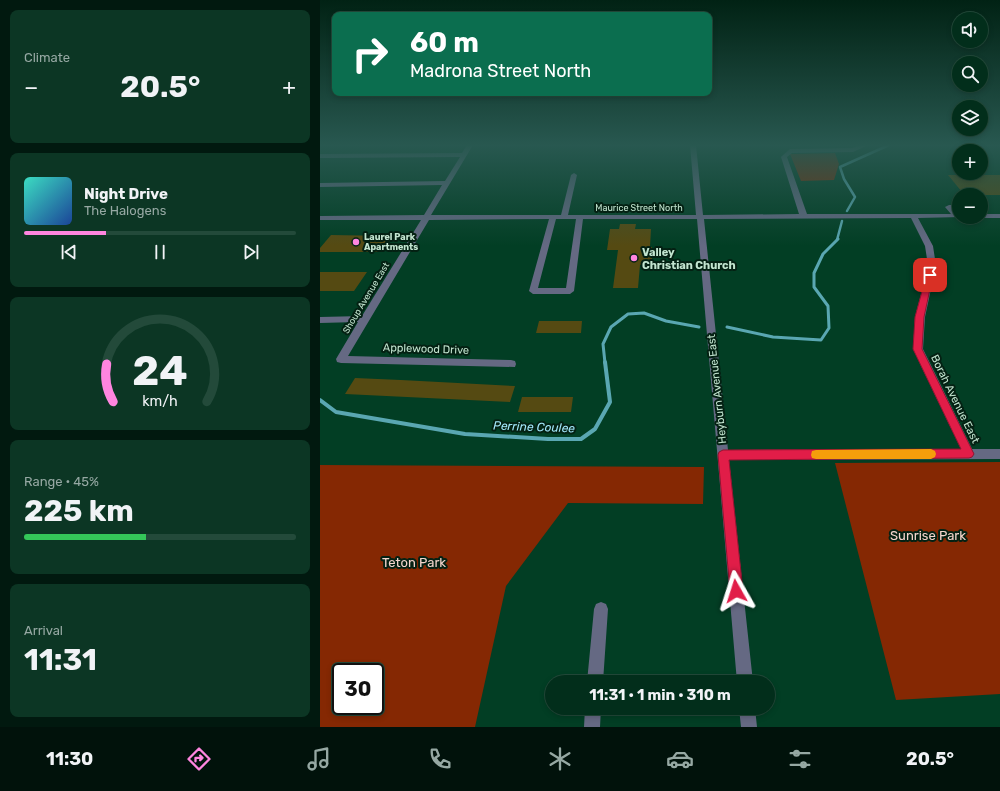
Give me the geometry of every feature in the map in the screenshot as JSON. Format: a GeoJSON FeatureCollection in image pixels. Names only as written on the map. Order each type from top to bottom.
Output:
{"type":"FeatureCollection","features":[{"type":"Feature","properties":{"kind":"street","name":"Shoup Avenue East"},"geometry":{"type":"LineString","coordinates":[[341,359],[448,179]]}},
{"type":"Feature","properties":{"kind":"street"},"geometry":{"type":"LineString","coordinates":[[564,217],[573,179]]}},
{"type":"Feature","properties":{"kind":"street","name":"Heyburn Avenue East"},"geometry":{"type":"LineString","coordinates":[[696,179],[744,675]]}},
{"type":"Feature","properties":{"kind":"street"},"geometry":{"type":"LineString","coordinates":[[791,179],[804,217]]}},
{"type":"Feature","properties":{"kind":"street"},"geometry":{"type":"LineString","coordinates":[[320,185],[446,183]]}},
{"type":"Feature","properties":{"kind":"street"},"geometry":{"type":"LineString","coordinates":[[949,207],[952,210]]}},
{"type":"Feature","properties":{"kind":"street","name":"Borah Avenue East"},"geometry":{"type":"LineString","coordinates":[[913,216],[929,246],[931,259],[930,275],[920,317],[918,349],[969,454]]}},
{"type":"Feature","properties":{"kind":"street","name":"Maurice Street North"},"geometry":{"type":"LineString","coordinates":[[323,218],[952,216]]}},
{"type":"Feature","properties":{"kind":"street"},"geometry":{"type":"LineString","coordinates":[[988,216],[1000,216]]}},
{"type":"Feature","properties":{"kind":"street"},"geometry":{"type":"LineString","coordinates":[[552,217],[533,292],[570,292],[580,217]]}},
{"type":"Feature","properties":{"kind":"street"},"geometry":{"type":"LineString","coordinates":[[320,226],[323,218]]}},
{"type":"Feature","properties":{"kind":"street"},"geometry":{"type":"LineString","coordinates":[[321,321],[365,319]]}},
{"type":"Feature","properties":{"kind":"street","name":"Applewood Drive"},"geometry":{"type":"LineString","coordinates":[[341,359],[511,364]]}},
{"type":"Feature","properties":{"kind":"street"},"geometry":{"type":"LineString","coordinates":[[723,455],[1000,454]]}},
{"type":"Feature","properties":{"kind":"street"},"geometry":{"type":"LineString","coordinates":[[596,675],[601,609]]}},
{"type":"Feature","properties":{"kind":"street"},"geometry":{"type":"LineString","coordinates":[[592,727],[593,715]]}},
{"type":"Feature","properties":{"kind":"street"},"geometry":{"type":"LineString","coordinates":[[748,715],[749,727]]}},
{"type":"Feature","properties":{"kind":"green space"},"geometry":{"type":"Polygon","coordinates":[[[800,179],[834,179],[834,180],[801,181],[800,179]]]}},
{"type":"Feature","properties":{"kind":"green space","name":"Sunrise Park"},"geometry":{"type":"Polygon","coordinates":[[[1000,462],[1000,694],[896,700],[835,463],[1000,462]]]}},
{"type":"Feature","properties":{"kind":"green space","name":"Teton Park"},"geometry":{"type":"Polygon","coordinates":[[[320,465],[704,467],[703,504],[568,503],[506,586],[475,727],[320,727],[320,465]]]}},
{"type":"Feature","properties":{"kind":"building"},"geometry":{"type":"Polygon","coordinates":[[[1000,179],[1000,195],[988,195],[988,188],[959,188],[952,180],[1000,179]]]}},
{"type":"Feature","properties":{"kind":"building","name":"Valley Christian Church"},"geometry":{"type":"Polygon","coordinates":[[[620,224],[636,224],[635,229],[651,229],[650,247],[652,247],[652,265],[640,265],[638,288],[613,288],[618,250],[607,250],[610,229],[619,229],[620,224]]]}},
{"type":"Feature","properties":{"kind":"building","name":"Laurel Park Apartments"},"geometry":{"type":"Polygon","coordinates":[[[331,235],[392,236],[381,252],[320,252],[320,248],[331,235]]]}},
{"type":"Feature","properties":{"kind":"building","name":"Laurel Park Apartments"},"geometry":{"type":"Polygon","coordinates":[[[320,272],[367,272],[354,291],[320,291],[320,272]]]}},
{"type":"Feature","properties":{"kind":"building"},"geometry":{"type":"Polygon","coordinates":[[[539,321],[582,321],[581,333],[536,333],[539,321]]]}},
{"type":"Feature","properties":{"kind":"building"},"geometry":{"type":"Polygon","coordinates":[[[355,378],[515,386],[510,402],[345,394],[355,378]]]}},
{"type":"Feature","properties":{"kind":"building"},"geometry":{"type":"Polygon","coordinates":[[[522,397],[573,397],[571,412],[518,412],[522,397]]]}},
{"type":"Feature","properties":{"kind":"waterway","name":"Perrine Coulee"},"geometry":{"type":"LineString","coordinates":[[844,179],[855,197],[847,211]]}},
{"type":"Feature","properties":{"kind":"waterway","name":"Perrine Coulee"},"geometry":{"type":"LineString","coordinates":[[837,240],[842,221]]}},
{"type":"Feature","properties":{"kind":"waterway","name":"Perrine Coulee"},"geometry":{"type":"LineString","coordinates":[[727,327],[773,337],[821,340],[829,328],[828,306],[814,287],[814,273],[823,254],[837,240]]}},
{"type":"Feature","properties":{"kind":"waterway","name":"Perrine Coulee"},"geometry":{"type":"LineString","coordinates":[[605,363],[603,344],[611,327],[628,314],[644,313],[666,321],[699,327]]}},
{"type":"Feature","properties":{"kind":"waterway","name":"Perrine Coulee"},"geometry":{"type":"LineString","coordinates":[[320,400],[336,412],[465,434],[548,439],[581,439],[595,429],[610,402],[605,362]]}},
{"type":"Feature","properties":{"kind":"slow traffic"},"geometry":{"type":"LineString","coordinates":[[816,455],[931,454]]}},
{"type":"Feature","properties":{"kind":"place","name":"Laurel Park Apartments"},"geometry":{"type":"Point","coordinates":[356,242]}},
{"type":"Feature","properties":{"kind":"place","name":"Valley Christian Church"},"geometry":{"type":"Point","coordinates":[634,258]}},
{"type":"Feature","properties":{"kind":"route"},"geometry":{"type":"LineString","coordinates":[[736,591],[723,455],[969,454],[918,349],[920,317],[930,275]]}}]}
